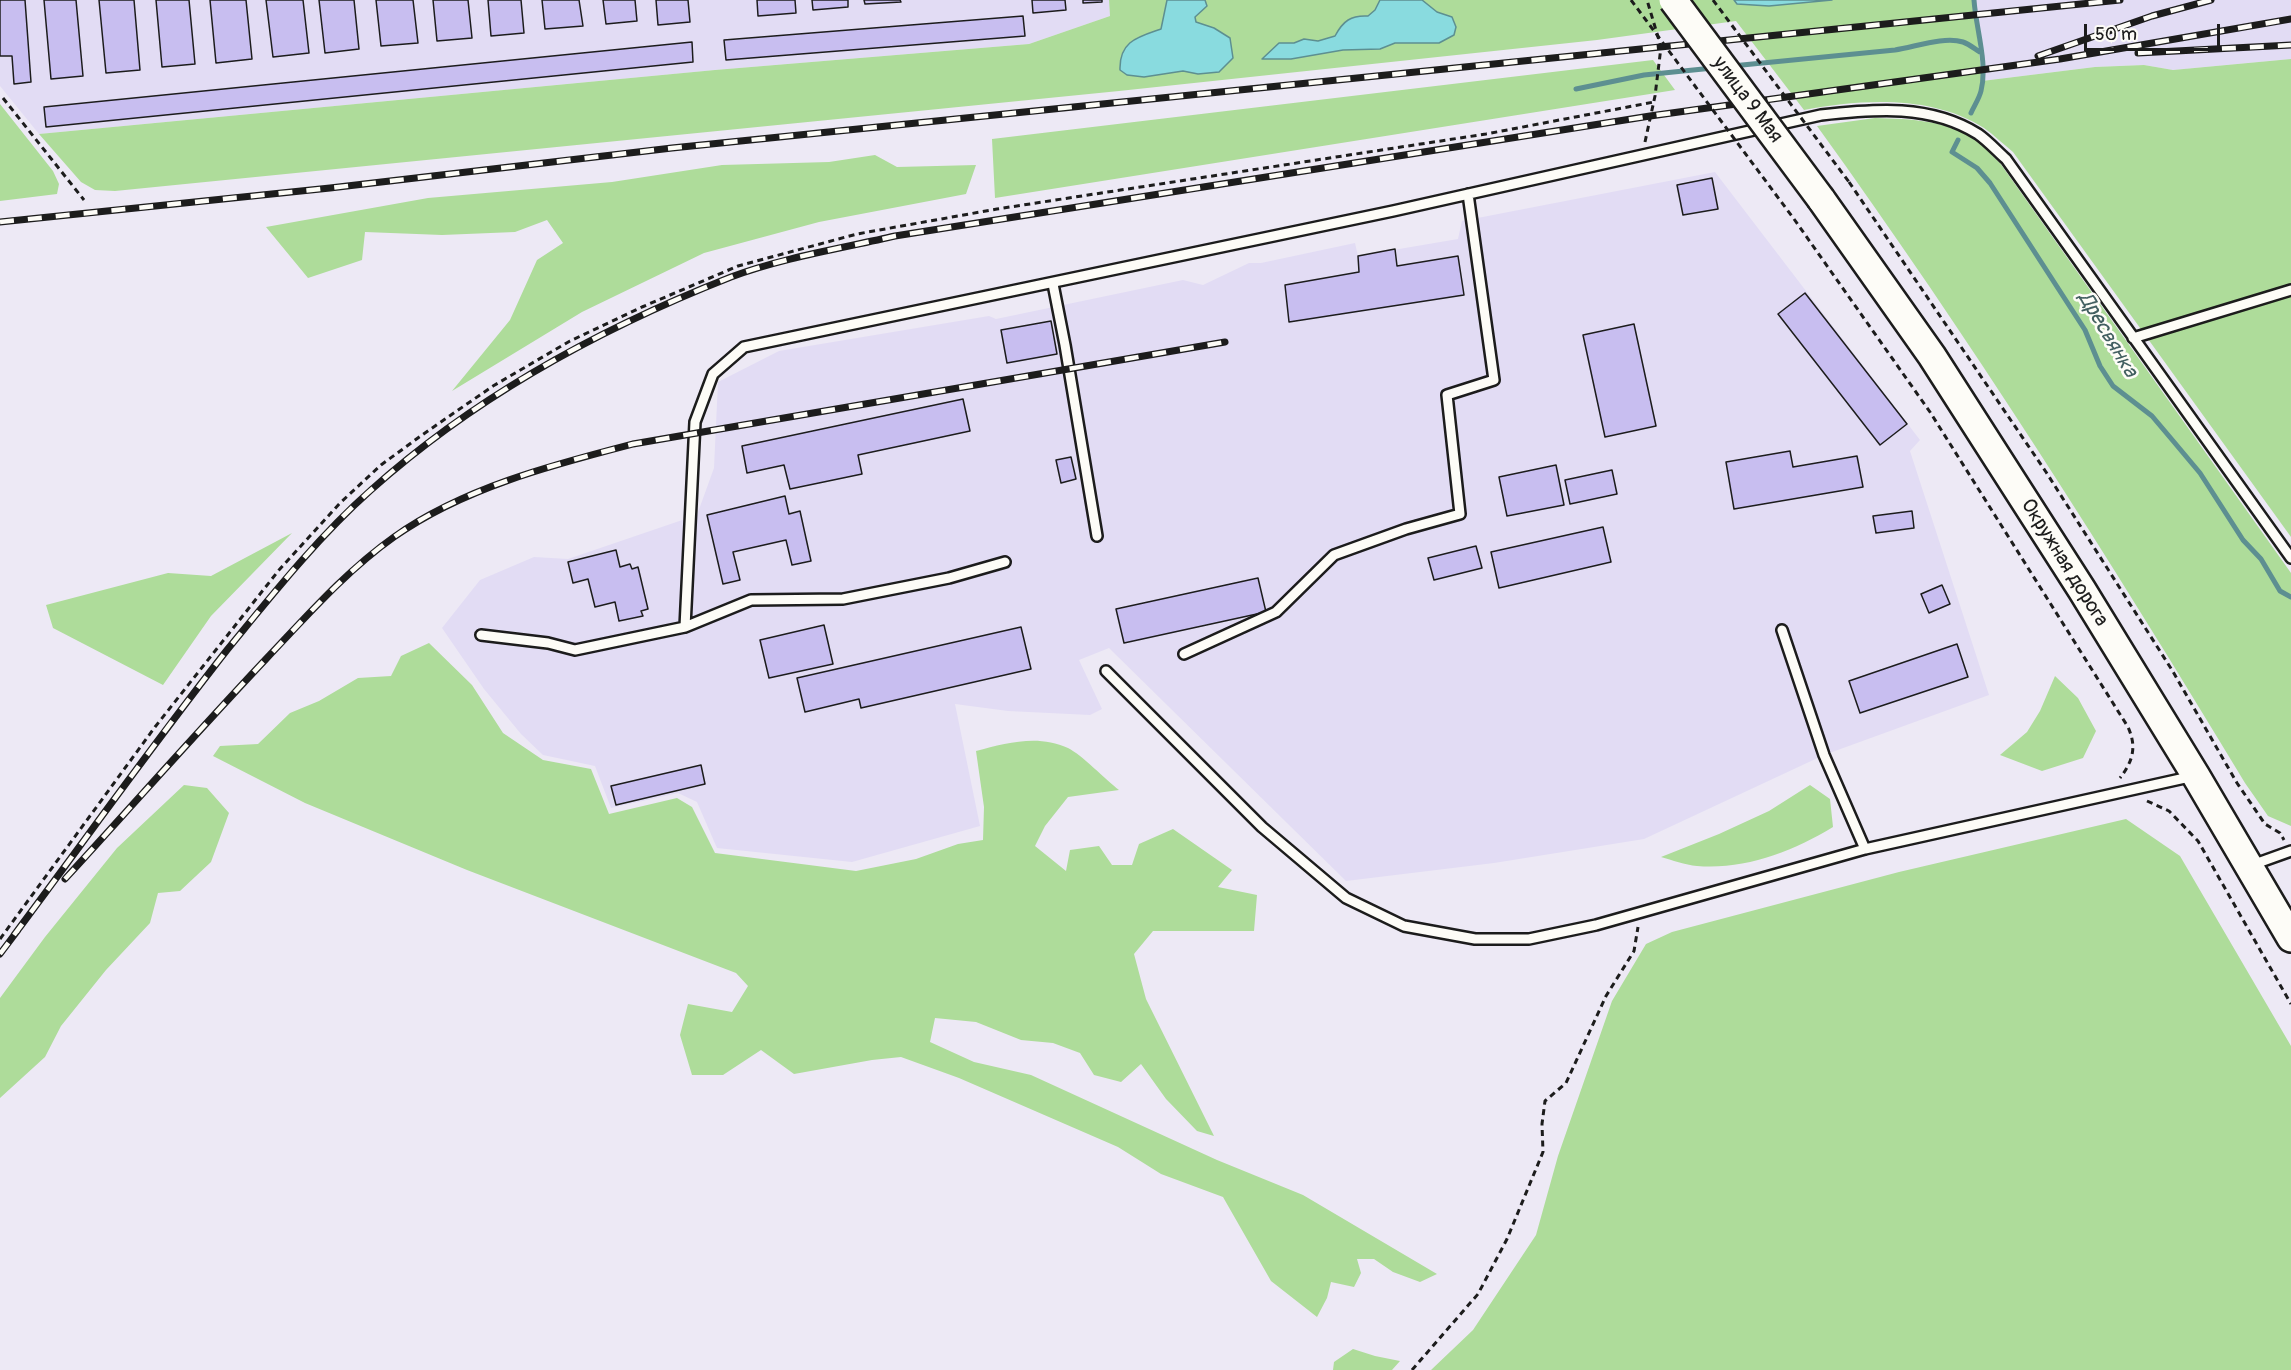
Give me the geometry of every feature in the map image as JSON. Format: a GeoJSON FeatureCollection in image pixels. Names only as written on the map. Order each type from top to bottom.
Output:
{"type":"FeatureCollection","features":[{"type":"Feature","properties":{"kind":"main road","name":"улица 9 Мая"},"geometry":{"type":"LineString","coordinates":[[1673,0],[1821,199]]}},
{"type":"Feature","properties":{"kind":"main road","name":"Окружная дорога"},"geometry":{"type":"LineString","coordinates":[[1821,199],[1932,356],[2076,580],[2196,776],[2291,938]]}},
{"type":"Feature","properties":{"kind":"lane"},"geometry":{"type":"LineString","coordinates":[[686,627],[695,422],[713,374],[744,347],[1053,284],[1821,115],[1874,109],[1924,112],[1956,122],[1980,136],[2006,159],[2291,558]]}},
{"type":"Feature","properties":{"kind":"lane"},"geometry":{"type":"LineString","coordinates":[[1184,654],[1276,612],[1334,555],[1406,529],[1460,514],[1447,394],[1494,380],[1468,194]]}},
{"type":"Feature","properties":{"kind":"lane"},"geometry":{"type":"LineString","coordinates":[[1053,284],[1097,536]]}},
{"type":"Feature","properties":{"kind":"lane"},"geometry":{"type":"LineString","coordinates":[[2133,338],[2291,290]]}},
{"type":"Feature","properties":{"kind":"lane"},"geometry":{"type":"LineString","coordinates":[[481,635],[548,643],[575,650],[686,627],[751,600],[843,599],[949,578],[1005,562]]}},
{"type":"Feature","properties":{"kind":"lane"},"geometry":{"type":"LineString","coordinates":[[1782,630],[1824,755],[1865,849]]}},
{"type":"Feature","properties":{"kind":"lane"},"geometry":{"type":"LineString","coordinates":[[1106,671],[1262,827],[1346,898],[1404,926],[1475,939],[1529,939],[1596,925],[1865,849],[2196,776]]}},
{"type":"Feature","properties":{"kind":"lane"},"geometry":{"type":"LineString","coordinates":[[2250,866],[2291,851]]}},
{"type":"Feature","properties":{"kind":"path"},"geometry":{"type":"LineString","coordinates":[[1631,0],[1794,219],[1930,412],[2128,727],[2133,742],[2133,753],[2130,763],[2114,783],[2122,803],[2148,801],[2169,811],[2198,841],[2291,1004]]}},
{"type":"Feature","properties":{"kind":"path"},"geometry":{"type":"LineString","coordinates":[[1643,155],[1648,121],[1657,86],[1661,47],[1647,0]]}},
{"type":"Feature","properties":{"kind":"path"},"geometry":{"type":"LineString","coordinates":[[1713,0],[1849,182],[2046,472],[2172,670],[2237,783],[2265,824],[2280,833],[2291,851]]}},
{"type":"Feature","properties":{"kind":"path"},"geometry":{"type":"LineString","coordinates":[[3,98],[84,200]]}},
{"type":"Feature","properties":{"kind":"path"},"geometry":{"type":"LineString","coordinates":[[0,939],[169,709],[279,570],[340,502],[381,465],[431,428],[492,386],[570,340],[642,306],[738,266],[857,234],[997,209],[1486,134],[1654,102]]}},
{"type":"Feature","properties":{"kind":"path"},"geometry":{"type":"LineString","coordinates":[[1412,1370],[1478,1294],[1507,1239],[1543,1152],[1542,1124],[1545,1101],[1566,1083],[1606,996],[1634,951],[1638,927],[1637,914]]}},
{"type":"Feature","properties":{"kind":"shaded area"},"geometry":{"type":"Polygon","coordinates":[[[0,0],[1109,0],[1110,16],[1029,44],[715,70],[39,134],[0,86],[0,0]]]}},
{"type":"Feature","properties":{"kind":"shaded area"},"geometry":{"type":"Polygon","coordinates":[[[1974,0],[2291,0],[2291,59],[2173,70],[2144,65],[2095,67],[1982,81],[1982,59],[1974,0]]]}},
{"type":"Feature","properties":{"kind":"shaded area"},"geometry":{"type":"Polygon","coordinates":[[[1715,172],[1920,440],[1910,451],[1989,695],[1824,755],[1644,839],[1494,863],[1346,881],[1109,648],[1079,660],[1102,709],[1090,715],[1008,711],[955,704],[980,826],[852,862],[717,848],[697,802],[678,793],[611,808],[595,766],[543,755],[521,734],[484,689],[442,628],[480,580],[534,557],[568,559],[697,515],[714,468],[718,382],[779,351],[989,316],[996,319],[1183,280],[1203,285],[1249,263],[1261,263],[1355,243],[1358,256],[1458,239],[1462,221],[1715,172]]]}},
{"type":"Feature","properties":{"kind":"green space"},"geometry":{"type":"Polygon","coordinates":[[[1109,0],[1974,0],[1982,81],[2095,67],[2144,65],[2173,70],[2291,59],[2291,537],[2013,152],[1984,128],[1964,117],[1919,105],[1873,102],[1804,110],[1736,21],[1597,40],[1119,91],[115,191],[95,190],[81,182],[39,134],[715,70],[1029,44],[1110,16],[1109,0]]]}},
{"type":"Feature","properties":{"kind":"green space"},"geometry":{"type":"Polygon","coordinates":[[[1653,60],[1675,90],[995,198],[992,139],[1653,60]]]}},
{"type":"Feature","properties":{"kind":"green space"},"geometry":{"type":"Polygon","coordinates":[[[0,104],[53,171],[59,184],[57,194],[0,201],[0,104]]]}},
{"type":"Feature","properties":{"kind":"green space"},"geometry":{"type":"Polygon","coordinates":[[[1875,118],[1916,120],[1943,125],[1968,135],[2000,163],[2291,573],[2291,826],[2268,816],[2245,783],[2038,450],[1874,206],[1817,126],[1875,118]]]}},
{"type":"Feature","properties":{"kind":"green space"},"geometry":{"type":"Polygon","coordinates":[[[875,155],[897,167],[976,165],[966,194],[819,222],[704,253],[582,312],[452,391],[510,320],[537,260],[563,243],[547,220],[515,232],[442,235],[365,232],[362,260],[308,278],[266,227],[428,198],[612,182],[722,165],[829,162],[875,155]]]}},
{"type":"Feature","properties":{"kind":"green space"},"geometry":{"type":"Polygon","coordinates":[[[292,533],[211,616],[163,685],[53,628],[46,605],[168,573],[211,576],[292,533]]]}},
{"type":"Feature","properties":{"kind":"green space"},"geometry":{"type":"Polygon","coordinates":[[[429,643],[472,685],[503,733],[543,760],[591,769],[609,814],[677,798],[692,807],[715,853],[856,871],[916,859],[958,844],[983,840],[984,807],[976,751],[1022,741],[1045,741],[1074,751],[1119,790],[1068,797],[1045,826],[1035,846],[1066,871],[1070,850],[1099,846],[1112,865],[1132,865],[1139,844],[1173,829],[1232,870],[1218,887],[1257,895],[1254,931],[1153,931],[1134,954],[1146,999],[1214,1136],[1197,1131],[1166,1099],[1141,1064],[1121,1082],[1094,1075],[1080,1053],[1053,1043],[1021,1040],[976,1022],[935,1018],[930,1042],[974,1062],[1031,1075],[1217,1160],[1303,1195],[1437,1274],[1420,1282],[1393,1272],[1374,1259],[1357,1259],[1361,1273],[1354,1287],[1331,1282],[1327,1298],[1317,1317],[1271,1281],[1223,1197],[1161,1174],[1118,1147],[959,1078],[901,1057],[794,1074],[761,1050],[723,1075],[692,1075],[680,1035],[688,1004],[732,1012],[748,986],[736,973],[467,870],[305,803],[213,756],[220,746],[258,744],[290,713],[319,701],[358,678],[391,676],[401,656],[429,643]]]}},
{"type":"Feature","properties":{"kind":"green space"},"geometry":{"type":"Polygon","coordinates":[[[2055,676],[2078,698],[2096,731],[2083,758],[2042,771],[2000,755],[2027,732],[2040,711],[2055,676]]]}},
{"type":"Feature","properties":{"kind":"green space"},"geometry":{"type":"Polygon","coordinates":[[[184,785],[207,788],[229,813],[211,862],[180,891],[158,893],[150,923],[106,970],[61,1026],[45,1057],[0,1098],[0,998],[45,937],[117,848],[184,785]]]}},
{"type":"Feature","properties":{"kind":"green space"},"geometry":{"type":"Polygon","coordinates":[[[1810,785],[1830,799],[1833,827],[1801,844],[1767,857],[1732,865],[1697,866],[1661,857],[1769,811],[1810,785]]]}},
{"type":"Feature","properties":{"kind":"green space"},"geometry":{"type":"Polygon","coordinates":[[[2126,819],[2180,856],[2291,1046],[2291,1370],[1431,1370],[1473,1330],[1536,1235],[1558,1156],[1612,1001],[1646,944],[1672,932],[1899,872],[2126,819]]]}},
{"type":"Feature","properties":{"kind":"green space"},"geometry":{"type":"Polygon","coordinates":[[[1353,1349],[1400,1361],[1392,1370],[1333,1370],[1334,1362],[1353,1349]]]}},
{"type":"Feature","properties":{"kind":"water"},"geometry":{"type":"Polygon","coordinates":[[[1167,0],[1205,0],[1207,6],[1195,17],[1196,22],[1214,28],[1230,38],[1233,58],[1219,72],[1198,74],[1183,71],[1144,77],[1127,75],[1120,70],[1126,46],[1138,38],[1161,29],[1167,0]]]}},
{"type":"Feature","properties":{"kind":"water"},"geometry":{"type":"Polygon","coordinates":[[[1380,0],[1422,0],[1437,12],[1452,17],[1456,27],[1454,35],[1439,43],[1395,43],[1380,49],[1343,50],[1291,59],[1262,59],[1279,43],[1294,43],[1304,39],[1318,41],[1335,36],[1348,20],[1368,16],[1375,10],[1380,0]]]}},
{"type":"Feature","properties":{"kind":"water"},"geometry":{"type":"Polygon","coordinates":[[[1734,0],[1832,0],[1769,6],[1737,4],[1734,0]]]}},
{"type":"Feature","properties":{"kind":"building"},"geometry":{"type":"Polygon","coordinates":[[[0,0],[25,0],[31,82],[14,84],[12,56],[0,56],[0,0]]]}},
{"type":"Feature","properties":{"kind":"building"},"geometry":{"type":"Polygon","coordinates":[[[44,0],[76,0],[83,76],[51,79],[44,0]]]}},
{"type":"Feature","properties":{"kind":"building"},"geometry":{"type":"Polygon","coordinates":[[[99,0],[134,0],[140,70],[106,73],[99,0]]]}},
{"type":"Feature","properties":{"kind":"building"},"geometry":{"type":"Polygon","coordinates":[[[156,0],[189,0],[195,64],[162,67],[156,0]]]}},
{"type":"Feature","properties":{"kind":"building"},"geometry":{"type":"Polygon","coordinates":[[[210,0],[246,0],[252,59],[216,63],[210,0]]]}},
{"type":"Feature","properties":{"kind":"building"},"geometry":{"type":"Polygon","coordinates":[[[266,0],[303,0],[309,53],[273,57],[266,0]]]}},
{"type":"Feature","properties":{"kind":"building"},"geometry":{"type":"Polygon","coordinates":[[[319,0],[354,0],[359,49],[325,53],[319,0]]]}},
{"type":"Feature","properties":{"kind":"building"},"geometry":{"type":"Polygon","coordinates":[[[376,0],[413,0],[418,43],[381,46],[376,0]]]}},
{"type":"Feature","properties":{"kind":"building"},"geometry":{"type":"Polygon","coordinates":[[[433,0],[468,0],[472,38],[437,41],[433,0]]]}},
{"type":"Feature","properties":{"kind":"building"},"geometry":{"type":"Polygon","coordinates":[[[488,0],[521,0],[524,33],[491,36],[488,0]]]}},
{"type":"Feature","properties":{"kind":"building"},"geometry":{"type":"Polygon","coordinates":[[[542,0],[579,0],[583,26],[545,29],[542,0]]]}},
{"type":"Feature","properties":{"kind":"building"},"geometry":{"type":"Polygon","coordinates":[[[603,0],[635,0],[637,21],[606,24],[603,0]]]}},
{"type":"Feature","properties":{"kind":"building"},"geometry":{"type":"Polygon","coordinates":[[[656,0],[688,0],[690,22],[658,25],[656,0]]]}},
{"type":"Feature","properties":{"kind":"building"},"geometry":{"type":"Polygon","coordinates":[[[757,0],[795,0],[796,13],[758,16],[757,0]]]}},
{"type":"Feature","properties":{"kind":"building"},"geometry":{"type":"Polygon","coordinates":[[[812,0],[848,0],[848,7],[813,10],[812,0]]]}},
{"type":"Feature","properties":{"kind":"building"},"geometry":{"type":"Polygon","coordinates":[[[864,0],[900,0],[901,2],[865,4],[864,0]]]}},
{"type":"Feature","properties":{"kind":"building"},"geometry":{"type":"Polygon","coordinates":[[[1032,0],[1065,0],[1066,10],[1033,13],[1032,0]]]}},
{"type":"Feature","properties":{"kind":"building"},"geometry":{"type":"Polygon","coordinates":[[[1083,0],[1102,0],[1102,2],[1083,3],[1083,0]]]}},
{"type":"Feature","properties":{"kind":"building"},"geometry":{"type":"Polygon","coordinates":[[[1023,16],[1025,36],[726,60],[724,40],[1023,16]]]}},
{"type":"Feature","properties":{"kind":"building"},"geometry":{"type":"Polygon","coordinates":[[[692,42],[693,62],[46,127],[44,107],[692,42]]]}},
{"type":"Feature","properties":{"kind":"building"},"geometry":{"type":"Polygon","coordinates":[[[1712,178],[1718,209],[1683,215],[1677,185],[1712,178]]]}},
{"type":"Feature","properties":{"kind":"building"},"geometry":{"type":"Polygon","coordinates":[[[1395,249],[1397,266],[1458,256],[1464,295],[1289,322],[1285,285],[1359,272],[1358,256],[1395,249]]]}},
{"type":"Feature","properties":{"kind":"building"},"geometry":{"type":"Polygon","coordinates":[[[1805,293],[1907,424],[1880,445],[1778,314],[1805,293]]]}},
{"type":"Feature","properties":{"kind":"building"},"geometry":{"type":"Polygon","coordinates":[[[1051,321],[1057,354],[1007,363],[1001,330],[1051,321]]]}},
{"type":"Feature","properties":{"kind":"building"},"geometry":{"type":"Polygon","coordinates":[[[1634,324],[1656,426],[1605,437],[1583,335],[1634,324]]]}},
{"type":"Feature","properties":{"kind":"building"},"geometry":{"type":"Polygon","coordinates":[[[963,399],[970,431],[858,455],[862,474],[790,489],[784,465],[747,473],[742,446],[963,399]]]}},
{"type":"Feature","properties":{"kind":"building"},"geometry":{"type":"Polygon","coordinates":[[[1790,451],[1793,467],[1857,456],[1863,487],[1734,509],[1726,462],[1790,451]]]}},
{"type":"Feature","properties":{"kind":"building"},"geometry":{"type":"Polygon","coordinates":[[[1071,457],[1076,479],[1061,483],[1056,460],[1071,457]]]}},
{"type":"Feature","properties":{"kind":"building"},"geometry":{"type":"Polygon","coordinates":[[[1556,465],[1564,505],[1507,516],[1499,477],[1556,465]]]}},
{"type":"Feature","properties":{"kind":"building"},"geometry":{"type":"Polygon","coordinates":[[[1612,470],[1617,494],[1570,504],[1565,480],[1612,470]]]}},
{"type":"Feature","properties":{"kind":"building"},"geometry":{"type":"Polygon","coordinates":[[[785,496],[789,514],[800,511],[811,561],[792,565],[786,540],[733,552],[740,580],[723,584],[707,515],[785,496]]]}},
{"type":"Feature","properties":{"kind":"building"},"geometry":{"type":"Polygon","coordinates":[[[1912,511],[1914,528],[1876,533],[1873,516],[1912,511]]]}},
{"type":"Feature","properties":{"kind":"building"},"geometry":{"type":"Polygon","coordinates":[[[1603,527],[1611,562],[1499,588],[1491,552],[1603,527]]]}},
{"type":"Feature","properties":{"kind":"building"},"geometry":{"type":"Polygon","coordinates":[[[1476,546],[1482,568],[1434,580],[1428,558],[1476,546]]]}},
{"type":"Feature","properties":{"kind":"building"},"geometry":{"type":"Polygon","coordinates":[[[616,550],[620,567],[630,564],[632,569],[638,567],[648,609],[641,611],[643,616],[619,621],[615,602],[595,607],[588,579],[573,583],[568,562],[616,550]]]}},
{"type":"Feature","properties":{"kind":"building"},"geometry":{"type":"Polygon","coordinates":[[[1258,578],[1266,612],[1124,643],[1116,609],[1258,578]]]}},
{"type":"Feature","properties":{"kind":"building"},"geometry":{"type":"Polygon","coordinates":[[[1942,585],[1950,604],[1929,613],[1921,594],[1942,585]]]}},
{"type":"Feature","properties":{"kind":"building"},"geometry":{"type":"Polygon","coordinates":[[[824,625],[833,664],[769,678],[760,640],[824,625]]]}},
{"type":"Feature","properties":{"kind":"building"},"geometry":{"type":"Polygon","coordinates":[[[1021,627],[1031,669],[861,708],[859,699],[805,712],[797,678],[1021,627]]]}},
{"type":"Feature","properties":{"kind":"building"},"geometry":{"type":"Polygon","coordinates":[[[1957,644],[1968,677],[1860,713],[1849,681],[1957,644]]]}},
{"type":"Feature","properties":{"kind":"building"},"geometry":{"type":"Polygon","coordinates":[[[701,765],[705,784],[616,805],[611,786],[701,765]]]}},
{"type":"Feature","properties":{"kind":"waterway"},"geometry":{"type":"LineString","coordinates":[[1971,113],[1978,100],[1983,80],[1981,46],[1974,0]]}},
{"type":"Feature","properties":{"kind":"waterway"},"geometry":{"type":"LineString","coordinates":[[1732,66],[1895,50],[1947,40],[1963,42],[1980,52]]}},
{"type":"Feature","properties":{"kind":"waterway"},"geometry":{"type":"LineString","coordinates":[[1576,89],[1644,75],[1713,68]]}},
{"type":"Feature","properties":{"kind":"waterway","name":"Дресвянка"},"geometry":{"type":"LineString","coordinates":[[1958,140],[1952,152],[1977,168],[1990,183],[2085,330],[2100,366],[2113,386],[2152,416],[2174,442],[2200,473],[2243,540],[2261,559],[2280,591],[2291,597]]}},
{"type":"Feature","properties":{"kind":"railway"},"geometry":{"type":"LineString","coordinates":[[0,222],[330,188],[672,148],[2120,0]]}},
{"type":"Feature","properties":{"kind":"railway"},"geometry":{"type":"LineString","coordinates":[[2038,56],[2152,16],[2211,0]]}},
{"type":"Feature","properties":{"kind":"railway"},"geometry":{"type":"LineString","coordinates":[[14,935],[227,650],[278,588],[351,508],[411,456],[453,424],[542,367],[635,319],[731,277],[791,259],[895,236],[1650,116],[2060,59],[2291,19]]}},
{"type":"Feature","properties":{"kind":"railway"},"geometry":{"type":"LineString","coordinates":[[2138,53],[2291,45]]}},
{"type":"Feature","properties":{"kind":"railway"},"geometry":{"type":"LineString","coordinates":[[65,879],[215,713],[327,595],[376,550],[421,520],[449,505],[509,480],[571,460],[633,444],[1225,342]]}},
{"type":"Feature","properties":{"kind":"railway"},"geometry":{"type":"LineString","coordinates":[[0,954],[18,930]]}}]}
